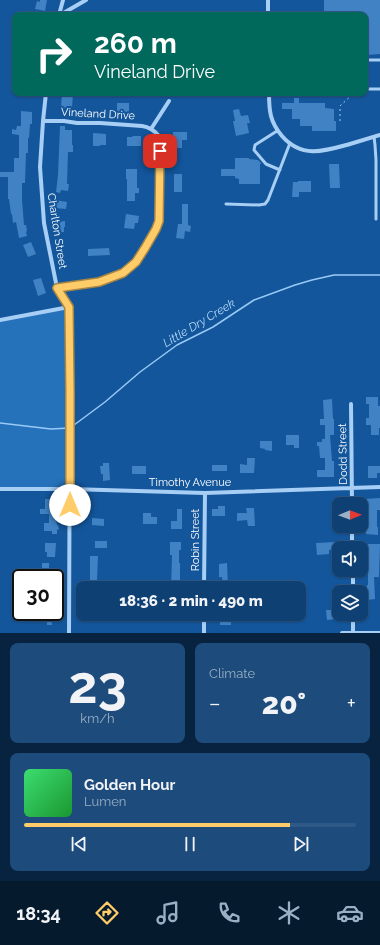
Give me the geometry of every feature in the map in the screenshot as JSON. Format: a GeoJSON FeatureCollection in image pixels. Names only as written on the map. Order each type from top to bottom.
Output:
{"type":"FeatureCollection","features":[{"type":"Feature","properties":{"kind":"street"},"geometry":{"type":"LineString","coordinates":[[61,12],[63,0]]}},
{"type":"Feature","properties":{"kind":"street"},"geometry":{"type":"LineString","coordinates":[[65,12],[86,0]]}},
{"type":"Feature","properties":{"kind":"street"},"geometry":{"type":"LineString","coordinates":[[268,0],[268,12]]}},
{"type":"Feature","properties":{"kind":"street","name":"Charlton Street"},"geometry":{"type":"LineString","coordinates":[[46,96],[40,167],[44,223],[57,288],[69,307]]}},
{"type":"Feature","properties":{"kind":"street"},"geometry":{"type":"LineString","coordinates":[[269,96],[270,116],[277,131],[290,143],[306,151],[318,152],[331,150],[380,135]]}},
{"type":"Feature","properties":{"kind":"street"},"geometry":{"type":"LineString","coordinates":[[57,288],[99,282],[123,273],[136,262],[145,248],[159,221],[160,137],[151,129],[169,101]]}},
{"type":"Feature","properties":{"kind":"street","name":"Vineland Drive"},"geometry":{"type":"LineString","coordinates":[[43,121],[64,120],[77,123],[147,126],[151,129]]}},
{"type":"Feature","properties":{"kind":"street"},"geometry":{"type":"LineString","coordinates":[[0,320],[69,307],[69,633]]}},
{"type":"Feature","properties":{"kind":"street","name":"Dodd Street"},"geometry":{"type":"LineString","coordinates":[[351,404],[352,497]]}},
{"type":"Feature","properties":{"kind":"street","name":"Timothy Avenue"},"geometry":{"type":"LineString","coordinates":[[0,489],[70,489],[205,493],[380,487]]}},
{"type":"Feature","properties":{"kind":"street","name":"Robin Street"},"geometry":{"type":"LineString","coordinates":[[204,581],[205,493]]}},
{"type":"Feature","properties":{"kind":"street"},"geometry":{"type":"LineString","coordinates":[[204,621],[204,633]]}},
{"type":"Feature","properties":{"kind":"street"},"geometry":{"type":"LineString","coordinates":[[353,621],[353,633]]}},
{"type":"Feature","properties":{"kind":"street"},"geometry":{"type":"LineString","coordinates":[[342,633],[380,633]]}},
{"type":"Feature","properties":{"kind":"lane"},"geometry":{"type":"LineString","coordinates":[[368,60],[380,60]]}},
{"type":"Feature","properties":{"kind":"lane"},"geometry":{"type":"LineString","coordinates":[[368,89],[380,89]]}},
{"type":"Feature","properties":{"kind":"lane"},"geometry":{"type":"LineString","coordinates":[[277,131],[255,145],[254,150],[266,164],[280,170]]}},
{"type":"Feature","properties":{"kind":"lane"},"geometry":{"type":"LineString","coordinates":[[374,137],[376,218]]}},
{"type":"Feature","properties":{"kind":"lane"},"geometry":{"type":"LineString","coordinates":[[226,204],[265,204],[268,200],[290,143]]}},
{"type":"Feature","properties":{"kind":"path"},"geometry":{"type":"LineString","coordinates":[[340,121],[340,106],[351,96]]}},
{"type":"Feature","properties":{"kind":"shaded area"},"geometry":{"type":"Polygon","coordinates":[[[69,307],[70,489],[0,489],[0,320],[69,307]]]}},
{"type":"Feature","properties":{"kind":"building"},"geometry":{"type":"Polygon","coordinates":[[[40,0],[47,0],[45,11],[35,9],[37,1],[40,2],[40,0]]]}},
{"type":"Feature","properties":{"kind":"building"},"geometry":{"type":"Polygon","coordinates":[[[324,0],[380,0],[380,54],[368,55],[368,12],[324,12],[324,0]]]}},
{"type":"Feature","properties":{"kind":"building"},"geometry":{"type":"Polygon","coordinates":[[[62,96],[73,96],[72,108],[61,107],[62,96]]]}},
{"type":"Feature","properties":{"kind":"building"},"geometry":{"type":"Polygon","coordinates":[[[294,98],[299,98],[299,103],[325,103],[325,108],[334,109],[336,131],[312,131],[312,126],[300,126],[300,119],[292,119],[292,109],[282,109],[282,103],[294,103],[294,98]]]}},
{"type":"Feature","properties":{"kind":"building"},"geometry":{"type":"Polygon","coordinates":[[[117,103],[129,103],[129,112],[117,112],[117,103]]]}},
{"type":"Feature","properties":{"kind":"building"},"geometry":{"type":"Polygon","coordinates":[[[239,109],[241,116],[248,115],[250,123],[247,123],[249,133],[236,136],[233,121],[235,121],[233,110],[239,109]]]}},
{"type":"Feature","properties":{"kind":"building"},"geometry":{"type":"Polygon","coordinates":[[[21,111],[32,112],[32,124],[30,124],[28,138],[28,153],[26,153],[25,183],[22,183],[24,225],[26,225],[27,236],[19,238],[16,222],[13,223],[8,199],[8,177],[0,177],[0,172],[14,172],[14,158],[19,158],[19,135],[12,134],[12,129],[16,130],[17,126],[21,126],[21,111]]]}},
{"type":"Feature","properties":{"kind":"building"},"geometry":{"type":"Polygon","coordinates":[[[60,126],[65,126],[65,130],[72,130],[73,152],[68,152],[68,191],[61,190],[60,193],[56,192],[60,126]]]}},
{"type":"Feature","properties":{"kind":"building"},"geometry":{"type":"Polygon","coordinates":[[[173,132],[187,132],[187,140],[182,140],[182,148],[173,148],[173,132]]]}},
{"type":"Feature","properties":{"kind":"building"},"geometry":{"type":"Polygon","coordinates":[[[93,133],[106,134],[106,145],[93,146],[93,133]]]}},
{"type":"Feature","properties":{"kind":"building"},"geometry":{"type":"Polygon","coordinates":[[[141,136],[141,146],[127,146],[127,137],[141,136]]]}},
{"type":"Feature","properties":{"kind":"building"},"geometry":{"type":"Polygon","coordinates":[[[235,158],[249,158],[258,160],[261,163],[260,184],[239,184],[239,179],[235,178],[235,176],[221,176],[221,169],[235,169],[235,158]]]}},
{"type":"Feature","properties":{"kind":"building"},"geometry":{"type":"Polygon","coordinates":[[[329,164],[339,164],[340,188],[330,188],[329,164]]]}},
{"type":"Feature","properties":{"kind":"building"},"geometry":{"type":"Polygon","coordinates":[[[126,169],[137,169],[137,188],[139,188],[139,193],[135,193],[135,201],[127,201],[126,169]]]}},
{"type":"Feature","properties":{"kind":"building"},"geometry":{"type":"Polygon","coordinates":[[[174,174],[182,174],[182,192],[174,192],[174,174]]]}},
{"type":"Feature","properties":{"kind":"building"},"geometry":{"type":"Polygon","coordinates":[[[311,181],[311,192],[299,192],[299,197],[292,197],[293,182],[311,181]]]}},
{"type":"Feature","properties":{"kind":"building"},"geometry":{"type":"Polygon","coordinates":[[[55,200],[67,202],[66,209],[54,208],[55,200]]]}},
{"type":"Feature","properties":{"kind":"building"},"geometry":{"type":"Polygon","coordinates":[[[182,204],[188,204],[188,225],[191,226],[190,232],[185,231],[184,239],[176,238],[178,224],[182,224],[182,204]]]}},
{"type":"Feature","properties":{"kind":"building"},"geometry":{"type":"Polygon","coordinates":[[[126,214],[139,216],[138,223],[135,223],[134,229],[124,228],[126,214]]]}},
{"type":"Feature","properties":{"kind":"building"},"geometry":{"type":"Polygon","coordinates":[[[65,221],[64,232],[55,233],[55,222],[65,221]]]}},
{"type":"Feature","properties":{"kind":"building"},"geometry":{"type":"Polygon","coordinates":[[[31,242],[36,254],[28,257],[23,245],[31,242]]]}},
{"type":"Feature","properties":{"kind":"building"},"geometry":{"type":"Polygon","coordinates":[[[109,248],[110,255],[88,256],[88,249],[109,248]]]}},
{"type":"Feature","properties":{"kind":"building"},"geometry":{"type":"Polygon","coordinates":[[[41,278],[46,293],[38,296],[33,280],[41,278]]]}},
{"type":"Feature","properties":{"kind":"building"},"geometry":{"type":"Polygon","coordinates":[[[366,397],[378,397],[378,406],[380,406],[379,435],[371,435],[371,425],[366,425],[366,418],[369,418],[369,404],[366,404],[366,397]]]}},
{"type":"Feature","properties":{"kind":"building"},"geometry":{"type":"Polygon","coordinates":[[[332,399],[334,435],[330,435],[332,461],[334,461],[334,477],[317,477],[317,470],[325,470],[325,458],[320,458],[319,446],[317,446],[317,442],[322,442],[322,439],[325,439],[325,425],[320,425],[320,419],[324,419],[323,400],[332,399]]]}},
{"type":"Feature","properties":{"kind":"building"},"geometry":{"type":"Polygon","coordinates":[[[286,435],[299,435],[299,448],[294,448],[294,445],[286,445],[286,435]]]}},
{"type":"Feature","properties":{"kind":"building"},"geometry":{"type":"Polygon","coordinates":[[[260,441],[272,441],[272,451],[260,448],[260,441]]]}},
{"type":"Feature","properties":{"kind":"building"},"geometry":{"type":"Polygon","coordinates":[[[247,458],[255,458],[254,473],[240,473],[240,464],[247,465],[247,458]]]}},
{"type":"Feature","properties":{"kind":"building"},"geometry":{"type":"Polygon","coordinates":[[[103,463],[109,463],[110,480],[103,481],[103,474],[101,474],[100,466],[103,466],[103,463]]]}},
{"type":"Feature","properties":{"kind":"building"},"geometry":{"type":"Polygon","coordinates":[[[212,465],[227,465],[227,471],[212,471],[212,465]]]}},
{"type":"Feature","properties":{"kind":"building"},"geometry":{"type":"Polygon","coordinates":[[[132,466],[146,466],[146,474],[132,474],[132,466]]]}},
{"type":"Feature","properties":{"kind":"building"},"geometry":{"type":"Polygon","coordinates":[[[368,466],[380,466],[380,473],[377,473],[377,478],[368,478],[368,466]]]}},
{"type":"Feature","properties":{"kind":"building"},"geometry":{"type":"Polygon","coordinates":[[[380,498],[380,510],[377,510],[378,535],[366,534],[368,533],[368,499],[380,498]]]}},
{"type":"Feature","properties":{"kind":"building"},"geometry":{"type":"Polygon","coordinates":[[[45,499],[55,499],[55,519],[59,529],[57,530],[57,534],[52,534],[52,531],[44,531],[44,523],[49,523],[49,514],[40,514],[40,509],[45,509],[45,499]]]}},
{"type":"Feature","properties":{"kind":"building"},"geometry":{"type":"Polygon","coordinates":[[[218,506],[225,506],[225,516],[212,516],[212,509],[218,509],[218,506]]]}},
{"type":"Feature","properties":{"kind":"building"},"geometry":{"type":"Polygon","coordinates":[[[246,508],[254,508],[255,526],[248,526],[247,520],[237,521],[237,513],[247,513],[246,508]]]}},
{"type":"Feature","properties":{"kind":"building"},"geometry":{"type":"Polygon","coordinates":[[[177,509],[182,509],[182,529],[171,529],[171,521],[177,521],[177,509]]]}},
{"type":"Feature","properties":{"kind":"building"},"geometry":{"type":"Polygon","coordinates":[[[143,513],[151,513],[151,517],[157,517],[157,524],[143,524],[143,513]]]}},
{"type":"Feature","properties":{"kind":"building"},"geometry":{"type":"Polygon","coordinates":[[[92,518],[104,519],[104,526],[92,525],[92,518]]]}},
{"type":"Feature","properties":{"kind":"building"},"geometry":{"type":"Polygon","coordinates":[[[95,541],[107,541],[107,548],[95,548],[95,541]]]}},
{"type":"Feature","properties":{"kind":"building"},"geometry":{"type":"Polygon","coordinates":[[[170,542],[181,542],[181,550],[179,550],[180,581],[171,581],[172,555],[170,555],[170,542]]]}},
{"type":"Feature","properties":{"kind":"building"},"geometry":{"type":"Polygon","coordinates":[[[332,542],[332,550],[329,550],[329,554],[317,555],[316,543],[332,542]]]}},
{"type":"Feature","properties":{"kind":"building"},"geometry":{"type":"Polygon","coordinates":[[[45,543],[56,543],[55,557],[47,557],[47,552],[45,552],[45,543]]]}},
{"type":"Feature","properties":{"kind":"building"},"geometry":{"type":"Polygon","coordinates":[[[368,544],[380,544],[379,577],[374,577],[375,599],[368,600],[368,555],[368,544]]]}},
{"type":"Feature","properties":{"kind":"building"},"geometry":{"type":"Polygon","coordinates":[[[90,556],[98,556],[97,581],[90,581],[90,556]]]}},
{"type":"Feature","properties":{"kind":"building"},"geometry":{"type":"Polygon","coordinates":[[[42,563],[49,563],[49,569],[37,569],[42,568],[42,563]]]}},
{"type":"Feature","properties":{"kind":"building"},"geometry":{"type":"Polygon","coordinates":[[[227,563],[228,581],[222,581],[222,577],[219,577],[219,564],[227,563]]]}},
{"type":"Feature","properties":{"kind":"building"},"geometry":{"type":"Polygon","coordinates":[[[326,610],[332,610],[332,619],[327,620],[326,610]]]}},
{"type":"Feature","properties":{"kind":"building"},"geometry":{"type":"Polygon","coordinates":[[[47,621],[52,621],[52,625],[47,625],[47,621]]]}},
{"type":"Feature","properties":{"kind":"building"},"geometry":{"type":"Polygon","coordinates":[[[220,621],[231,621],[231,625],[220,625],[220,621]]]}},
{"type":"Feature","properties":{"kind":"waterway","name":"Little Dry Creek"},"geometry":{"type":"LineString","coordinates":[[0,423],[51,429],[70,428],[105,402],[140,372],[177,345],[213,327],[254,300],[295,285],[334,275],[380,275]]}},
{"type":"Feature","properties":{"kind":"route"},"geometry":{"type":"LineString","coordinates":[[70,505],[69,307],[57,288],[99,282],[123,273],[136,262],[151,239],[159,221],[160,151]]}}]}
